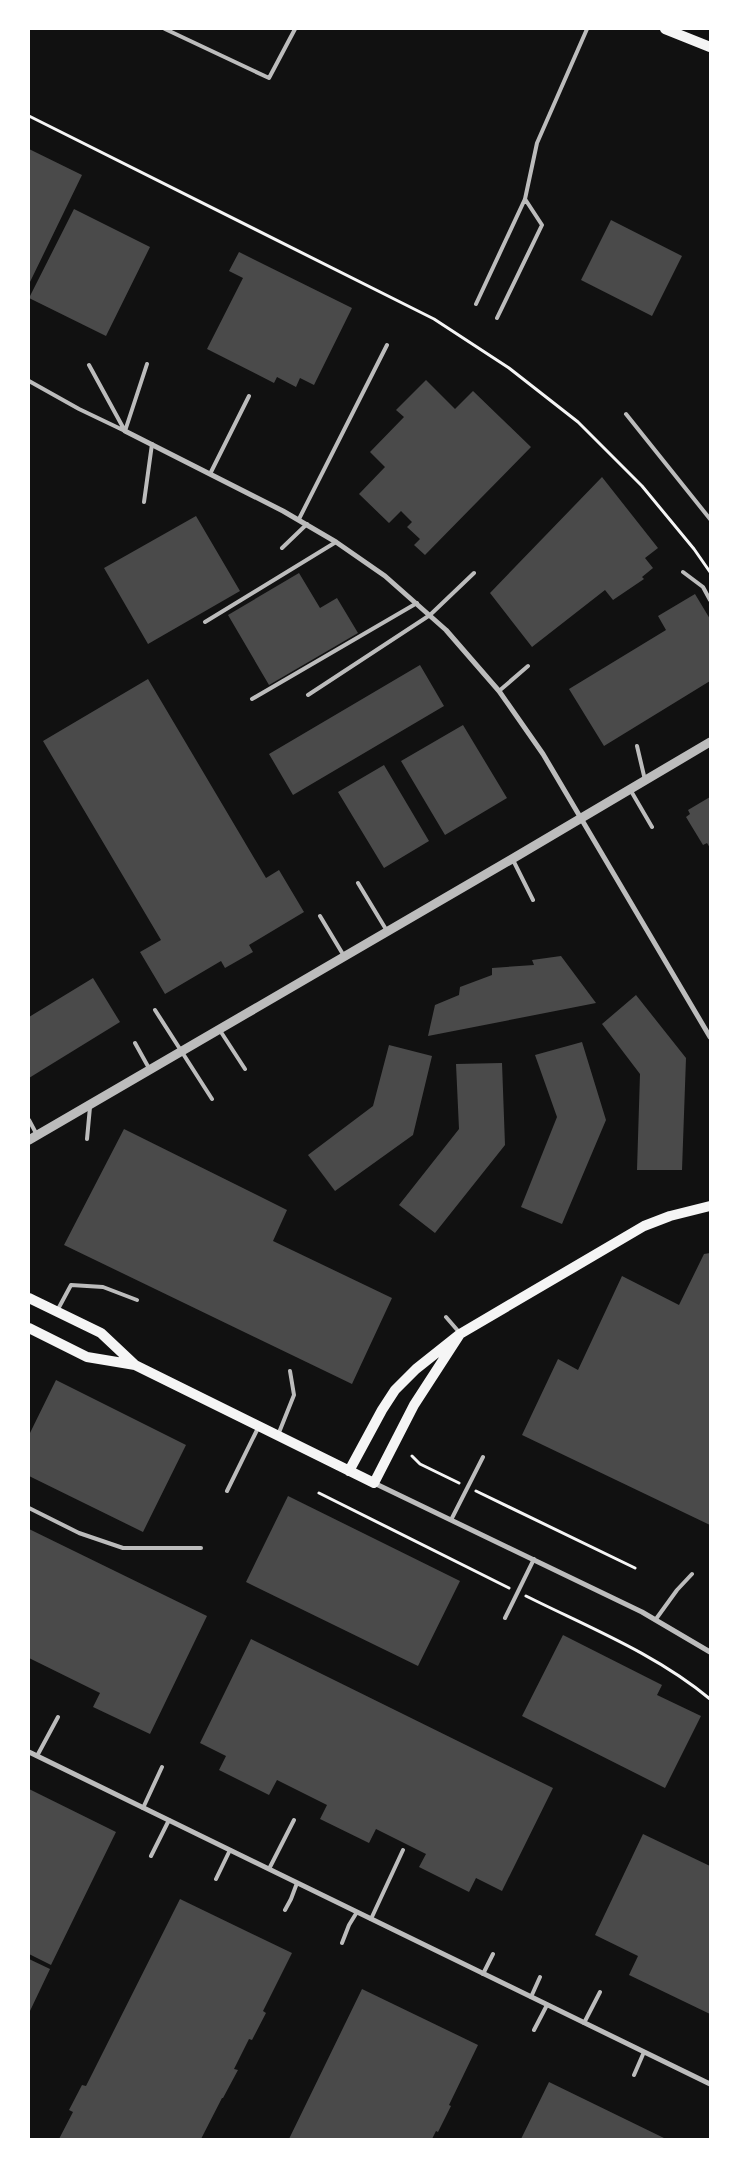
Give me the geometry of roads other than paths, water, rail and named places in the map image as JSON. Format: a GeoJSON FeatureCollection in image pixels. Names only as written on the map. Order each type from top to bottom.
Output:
{"type":"FeatureCollection","features":[{"type":"Feature","properties":{"kind":"main road"},"geometry":{"type":"LineString","coordinates":[[665,29],[710,47]]}},
{"type":"Feature","properties":{"kind":"main road"},"geometry":{"type":"LineString","coordinates":[[349,1471],[395,1390],[460,1334],[644,1226],[670,1216],[710,1206]]}},
{"type":"Feature","properties":{"kind":"main road"},"geometry":{"type":"LineString","coordinates":[[29,1298],[101,1333],[135,1365]]}},
{"type":"Feature","properties":{"kind":"main road"},"geometry":{"type":"LineString","coordinates":[[29,1328],[87,1357],[135,1365],[374,1483],[414,1405],[460,1334]]}},
{"type":"Feature","properties":{"kind":"street"},"geometry":{"type":"LineString","coordinates":[[124,431],[299,519],[336,542],[385,576],[417,602],[474,660],[499,691],[543,754],[710,1036]]}},
{"type":"Feature","properties":{"kind":"street"},"geometry":{"type":"LineString","coordinates":[[29,1140],[710,742]]}},
{"type":"Feature","properties":{"kind":"street"},"geometry":{"type":"LineString","coordinates":[[374,1483],[656,1619],[710,1652]]}},
{"type":"Feature","properties":{"kind":"street"},"geometry":{"type":"LineString","coordinates":[[29,1752],[710,2084]]}},
{"type":"Feature","properties":{"kind":"lane"},"geometry":{"type":"LineString","coordinates":[[165,29],[269,78],[295,29]]}},
{"type":"Feature","properties":{"kind":"lane"},"geometry":{"type":"LineString","coordinates":[[476,304],[525,199],[537,142],[587,29]]}},
{"type":"Feature","properties":{"kind":"lane"},"geometry":{"type":"LineString","coordinates":[[497,318],[542,225],[525,199]]}},
{"type":"Feature","properties":{"kind":"lane"},"geometry":{"type":"LineString","coordinates":[[299,519],[387,345]]}},
{"type":"Feature","properties":{"kind":"lane"},"geometry":{"type":"LineString","coordinates":[[124,431],[147,364]]}},
{"type":"Feature","properties":{"kind":"lane"},"geometry":{"type":"LineString","coordinates":[[89,365],[124,431]]}},
{"type":"Feature","properties":{"kind":"lane"},"geometry":{"type":"LineString","coordinates":[[29,381],[124,431]]}},
{"type":"Feature","properties":{"kind":"lane"},"geometry":{"type":"LineString","coordinates":[[210,474],[249,396]]}},
{"type":"Feature","properties":{"kind":"lane"},"geometry":{"type":"LineString","coordinates":[[626,414],[710,519]]}},
{"type":"Feature","properties":{"kind":"lane"},"geometry":{"type":"LineString","coordinates":[[144,502],[152,444]]}},
{"type":"Feature","properties":{"kind":"lane"},"geometry":{"type":"LineString","coordinates":[[282,548],[307,524]]}},
{"type":"Feature","properties":{"kind":"lane"},"geometry":{"type":"LineString","coordinates":[[205,622],[336,542]]}},
{"type":"Feature","properties":{"kind":"lane"},"geometry":{"type":"LineString","coordinates":[[682,572],[703,588],[710,600]]}},
{"type":"Feature","properties":{"kind":"lane"},"geometry":{"type":"LineString","coordinates":[[308,694],[430,615],[474,573]]}},
{"type":"Feature","properties":{"kind":"lane"},"geometry":{"type":"LineString","coordinates":[[252,699],[417,602]]}},
{"type":"Feature","properties":{"kind":"lane"},"geometry":{"type":"LineString","coordinates":[[499,691],[528,666]]}},
{"type":"Feature","properties":{"kind":"lane"},"geometry":{"type":"LineString","coordinates":[[637,746],[644,780]]}},
{"type":"Feature","properties":{"kind":"lane"},"geometry":{"type":"LineString","coordinates":[[630,789],[652,827]]}},
{"type":"Feature","properties":{"kind":"lane"},"geometry":{"type":"LineString","coordinates":[[512,859],[533,900]]}},
{"type":"Feature","properties":{"kind":"lane"},"geometry":{"type":"LineString","coordinates":[[358,883],[387,931]]}},
{"type":"Feature","properties":{"kind":"lane"},"geometry":{"type":"LineString","coordinates":[[320,916],[344,956]]}},
{"type":"Feature","properties":{"kind":"lane"},"geometry":{"type":"LineString","coordinates":[[155,1010],[180,1052],[212,1099]]}},
{"type":"Feature","properties":{"kind":"lane"},"geometry":{"type":"LineString","coordinates":[[219,1029],[245,1069]]}},
{"type":"Feature","properties":{"kind":"lane"},"geometry":{"type":"LineString","coordinates":[[135,1043],[150,1070]]}},
{"type":"Feature","properties":{"kind":"lane"},"geometry":{"type":"LineString","coordinates":[[87,1139],[90,1104]]}},
{"type":"Feature","properties":{"kind":"lane"},"geometry":{"type":"LineString","coordinates":[[29,1120],[37,1135]]}},
{"type":"Feature","properties":{"kind":"lane"},"geometry":{"type":"LineString","coordinates":[[57,1311],[72,1285],[103,1287],[137,1300]]}},
{"type":"Feature","properties":{"kind":"lane"},"geometry":{"type":"LineString","coordinates":[[446,1317],[460,1334]]}},
{"type":"Feature","properties":{"kind":"lane"},"geometry":{"type":"LineString","coordinates":[[278,1436],[294,1395],[290,1371]]}},
{"type":"Feature","properties":{"kind":"lane"},"geometry":{"type":"LineString","coordinates":[[227,1491],[259,1426]]}},
{"type":"Feature","properties":{"kind":"lane"},"geometry":{"type":"LineString","coordinates":[[451,1520],[483,1457]]}},
{"type":"Feature","properties":{"kind":"lane"},"geometry":{"type":"LineString","coordinates":[[29,1508],[79,1533],[123,1548],[201,1548]]}},
{"type":"Feature","properties":{"kind":"lane"},"geometry":{"type":"LineString","coordinates":[[506,1618],[534,1559]]}},
{"type":"Feature","properties":{"kind":"lane"},"geometry":{"type":"LineString","coordinates":[[656,1619],[677,1590],[692,1574]]}},
{"type":"Feature","properties":{"kind":"lane"},"geometry":{"type":"LineString","coordinates":[[37,1756],[58,1717]]}},
{"type":"Feature","properties":{"kind":"lane"},"geometry":{"type":"LineString","coordinates":[[143,1808],[162,1767]]}},
{"type":"Feature","properties":{"kind":"lane"},"geometry":{"type":"LineString","coordinates":[[151,1856],[169,1820]]}},
{"type":"Feature","properties":{"kind":"lane"},"geometry":{"type":"LineString","coordinates":[[269,1869],[294,1820]]}},
{"type":"Feature","properties":{"kind":"lane"},"geometry":{"type":"LineString","coordinates":[[216,1879],[230,1850]]}},
{"type":"Feature","properties":{"kind":"lane"},"geometry":{"type":"LineString","coordinates":[[371,1919],[403,1850]]}},
{"type":"Feature","properties":{"kind":"lane"},"geometry":{"type":"LineString","coordinates":[[285,1910],[297,1883]]}},
{"type":"Feature","properties":{"kind":"lane"},"geometry":{"type":"LineString","coordinates":[[342,1943],[349,1925],[357,1912]]}},
{"type":"Feature","properties":{"kind":"lane"},"geometry":{"type":"LineString","coordinates":[[483,1974],[493,1954]]}},
{"type":"Feature","properties":{"kind":"lane"},"geometry":{"type":"LineString","coordinates":[[531,1997],[540,1977]]}},
{"type":"Feature","properties":{"kind":"lane"},"geometry":{"type":"LineString","coordinates":[[584,2023],[600,1992]]}},
{"type":"Feature","properties":{"kind":"lane"},"geometry":{"type":"LineString","coordinates":[[534,2030],[547,2005]]}},
{"type":"Feature","properties":{"kind":"lane"},"geometry":{"type":"LineString","coordinates":[[634,2075],[644,2052]]}}]}
